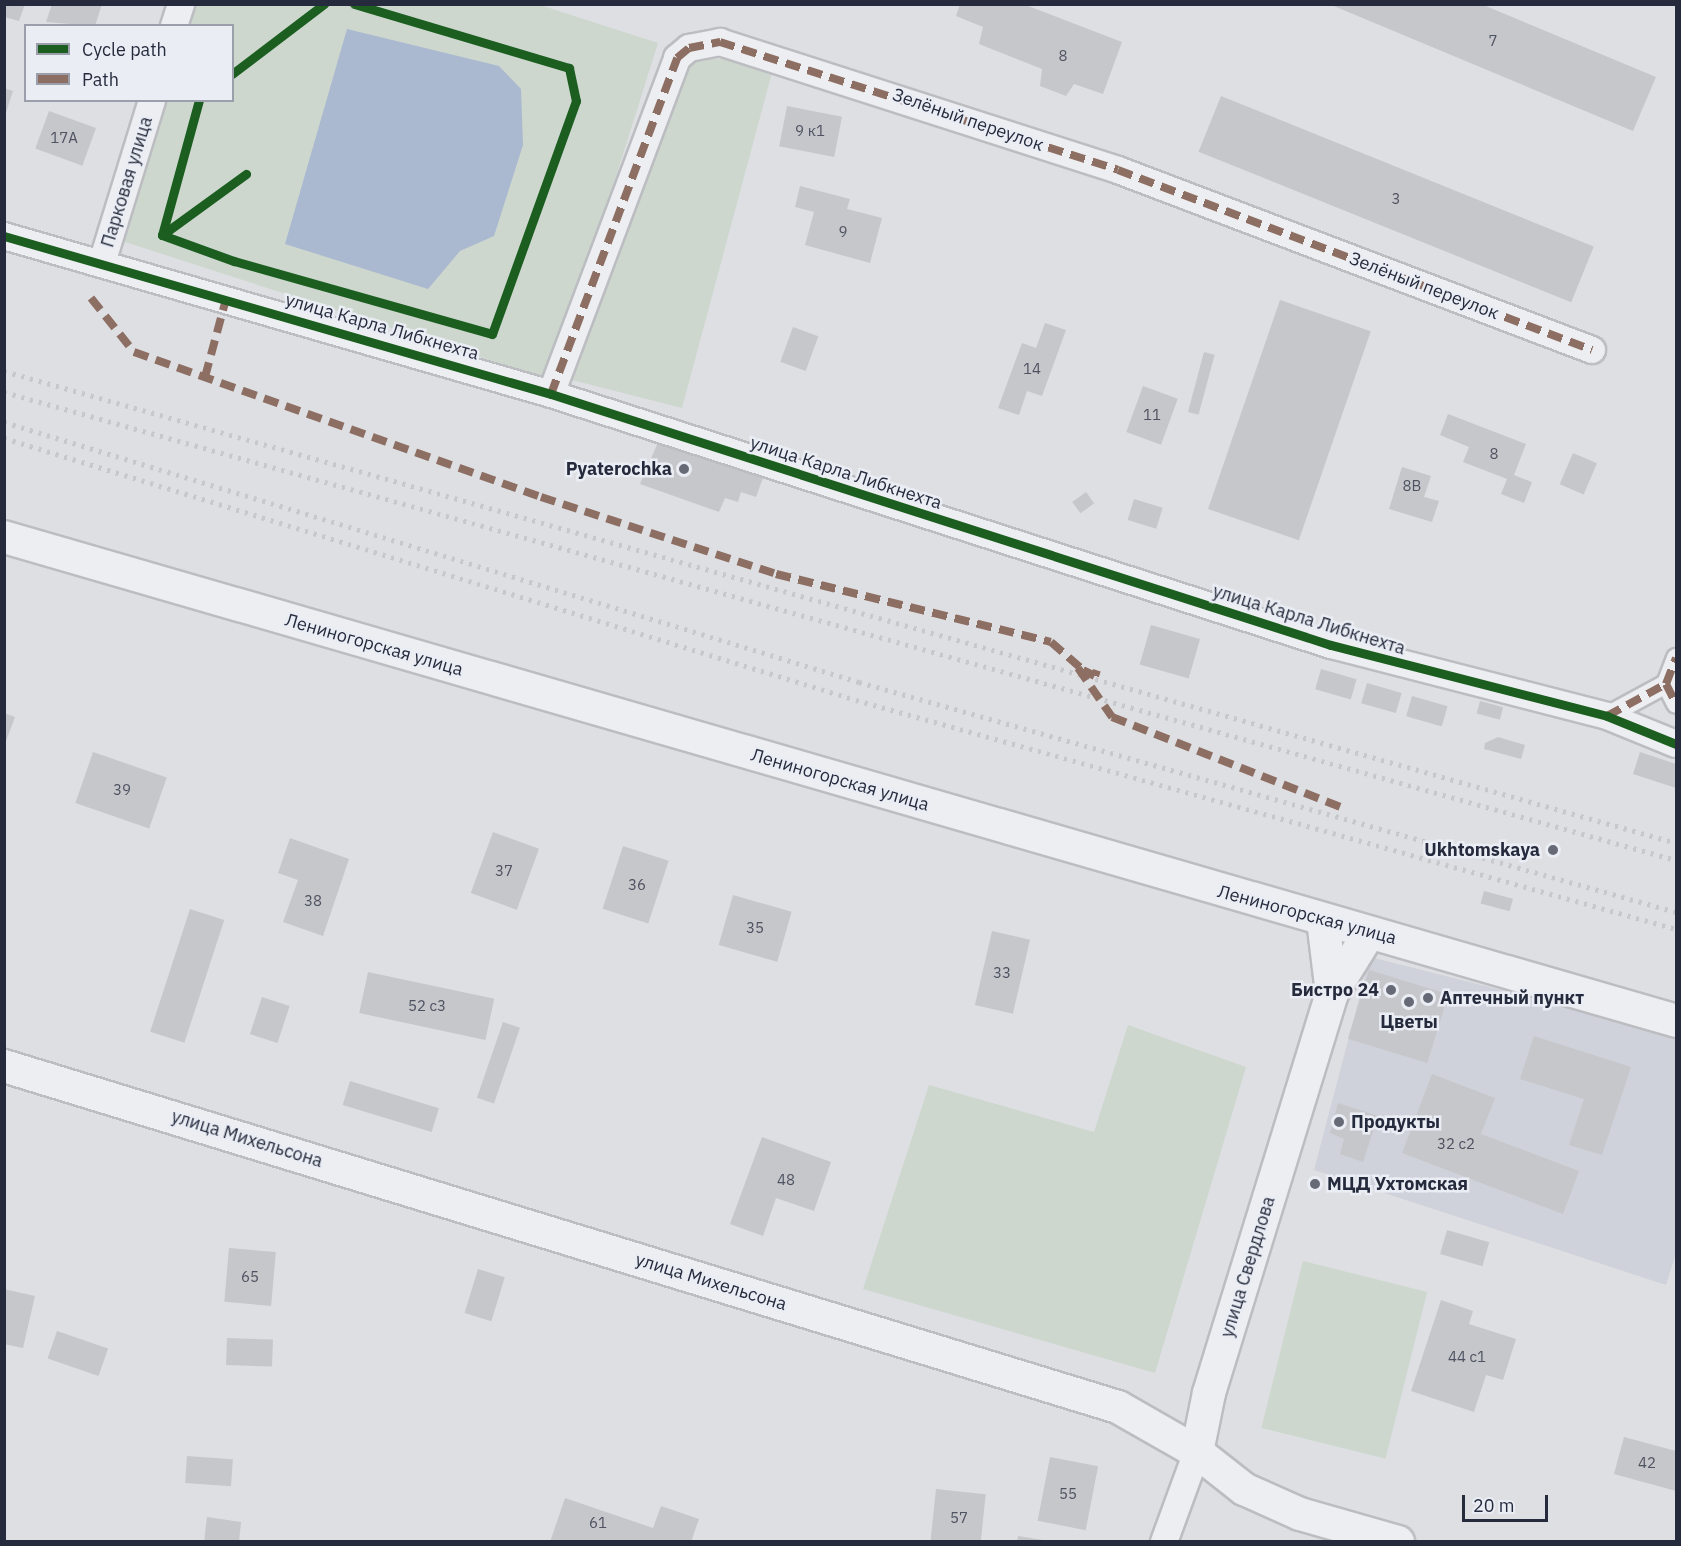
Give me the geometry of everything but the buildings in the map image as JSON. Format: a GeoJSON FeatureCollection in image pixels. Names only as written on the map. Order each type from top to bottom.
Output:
{"type":"FeatureCollection","features":[{"type":"Feature","properties":{"kind":"street"},"geometry":{"type":"LineString","coordinates":[[175,24],[181,4]]}},
{"type":"Feature","properties":{"kind":"street","name":"Зелёный переулок"},"geometry":{"type":"LineString","coordinates":[[551,394],[677,58],[689,48],[720,42],[1118,170],[1592,350]]}},
{"type":"Feature","properties":{"kind":"street","name":"Парковая улица"},"geometry":{"type":"LineString","coordinates":[[102,263],[151,102]]}},
{"type":"Feature","properties":{"kind":"street","name":"улица Карла Либкнехта"},"geometry":{"type":"LineString","coordinates":[[4,236],[551,394],[1331,645],[1607,716],[1677,744]]}},
{"type":"Feature","properties":{"kind":"street","name":"Лениногорская улица"},"geometry":{"type":"LineString","coordinates":[[4,537],[1677,1021]]}},
{"type":"Feature","properties":{"kind":"street"},"geometry":{"type":"LineString","coordinates":[[1607,716],[1666,684],[1677,658]]}},
{"type":"Feature","properties":{"kind":"street"},"geometry":{"type":"LineString","coordinates":[[1666,684],[1677,704]]}},
{"type":"Feature","properties":{"kind":"street","name":"улица Свердлова"},"geometry":{"type":"LineString","coordinates":[[1323,920],[1332,993]]}},
{"type":"Feature","properties":{"kind":"street","name":"улица Свердлова"},"geometry":{"type":"LineString","coordinates":[[1164,1542],[1197,1452],[1209,1393],[1332,993],[1369,933]]}},
{"type":"Feature","properties":{"kind":"street","name":"улица Михельсона"},"geometry":{"type":"LineString","coordinates":[[4,1066],[1118,1407],[1197,1452],[1244,1489],[1299,1514],[1398,1542]]}},
{"type":"Feature","properties":{"kind":"shaded area"},"geometry":{"type":"Polygon","coordinates":[[[196,5],[540,5],[658,43],[552,380],[119,240],[165,102],[234,102],[234,24],[189,24],[196,5]]]}},
{"type":"Feature","properties":{"kind":"shaded area"},"geometry":{"type":"Polygon","coordinates":[[[687,59],[730,59],[773,69],[682,408],[568,379],[687,59]]]}},
{"type":"Feature","properties":{"kind":"shaded area"},"geometry":{"type":"Polygon","coordinates":[[[1370,957],[1676,1034],[1676,1253],[1666,1285],[1314,1170],[1370,957]]]}},
{"type":"Feature","properties":{"kind":"shaded area"},"geometry":{"type":"Polygon","coordinates":[[[1128,1025],[1246,1067],[1155,1373],[863,1289],[929,1085],[1094,1132],[1128,1025]]]}},
{"type":"Feature","properties":{"kind":"shaded area"},"geometry":{"type":"Polygon","coordinates":[[[1303,1261],[1427,1292],[1386,1459],[1261,1428],[1303,1261]]]}},
{"type":"Feature","properties":{"kind":"water"},"geometry":{"type":"Polygon","coordinates":[[[347,29],[499,66],[521,89],[523,145],[494,236],[460,251],[428,289],[285,244],[347,29]]]}},
{"type":"Feature","properties":{"kind":"railway"},"geometry":{"type":"LineString","coordinates":[[4,371],[1676,843]]}},
{"type":"Feature","properties":{"kind":"railway"},"geometry":{"type":"LineString","coordinates":[[4,392],[1676,860]]}},
{"type":"Feature","properties":{"kind":"railway"},"geometry":{"type":"LineString","coordinates":[[4,422],[859,682],[1676,912]]}},
{"type":"Feature","properties":{"kind":"railway"},"geometry":{"type":"LineString","coordinates":[[4,438],[856,700],[1676,929]]}},
{"type":"Feature","properties":{"kind":"marked path"},"geometry":{"type":"LineString","coordinates":[[551,394],[677,58],[689,48],[720,42],[1118,170],[1592,350]]}},
{"type":"Feature","properties":{"kind":"marked path"},"geometry":{"type":"LineString","coordinates":[[91,298],[134,352],[541,497],[776,574],[1051,642],[1083,670],[1095,676],[1097,670]]}},
{"type":"Feature","properties":{"kind":"marked path"},"geometry":{"type":"LineString","coordinates":[[205,377],[226,299]]}},
{"type":"Feature","properties":{"kind":"marked path"},"geometry":{"type":"LineString","coordinates":[[1607,716],[1666,684],[1676,658]]}},
{"type":"Feature","properties":{"kind":"marked path"},"geometry":{"type":"LineString","coordinates":[[1078,668],[1112,717],[1346,809]]}},
{"type":"Feature","properties":{"kind":"marked path"},"geometry":{"type":"LineString","coordinates":[[1666,684],[1676,704]]}},
{"type":"Feature","properties":{"kind":"cycle path"},"geometry":{"type":"LineString","coordinates":[[234,72],[324,4]]}},
{"type":"Feature","properties":{"kind":"cycle path"},"geometry":{"type":"LineString","coordinates":[[198,102],[162,235],[234,261],[492,334],[576,101],[569,68],[354,4]]}},
{"type":"Feature","properties":{"kind":"cycle path"},"geometry":{"type":"LineString","coordinates":[[162,235],[246,174]]}},
{"type":"Feature","properties":{"kind":"cycle path"},"geometry":{"type":"LineString","coordinates":[[4,236],[551,394],[1331,645],[1607,716],[1676,744]]}},
{"type":"Feature","properties":{"kind":"place","name":"Pyaterochka"},"geometry":{"type":"Point","coordinates":[684,469]}},
{"type":"Feature","properties":{"kind":"place","name":"Ukhtomskaya"},"geometry":{"type":"Point","coordinates":[1553,850]}},
{"type":"Feature","properties":{"kind":"place","name":"Бистро 24"},"geometry":{"type":"Point","coordinates":[1391,990]}},
{"type":"Feature","properties":{"kind":"place","name":"Аптечный пункт"},"geometry":{"type":"Point","coordinates":[1428,998]}},
{"type":"Feature","properties":{"kind":"place","name":"Цветы"},"geometry":{"type":"Point","coordinates":[1409,1002]}},
{"type":"Feature","properties":{"kind":"place","name":"Продукты"},"geometry":{"type":"Point","coordinates":[1339,1122]}},
{"type":"Feature","properties":{"kind":"place","name":"МЦД Ухтомская"},"geometry":{"type":"Point","coordinates":[1315,1184]}}]}
